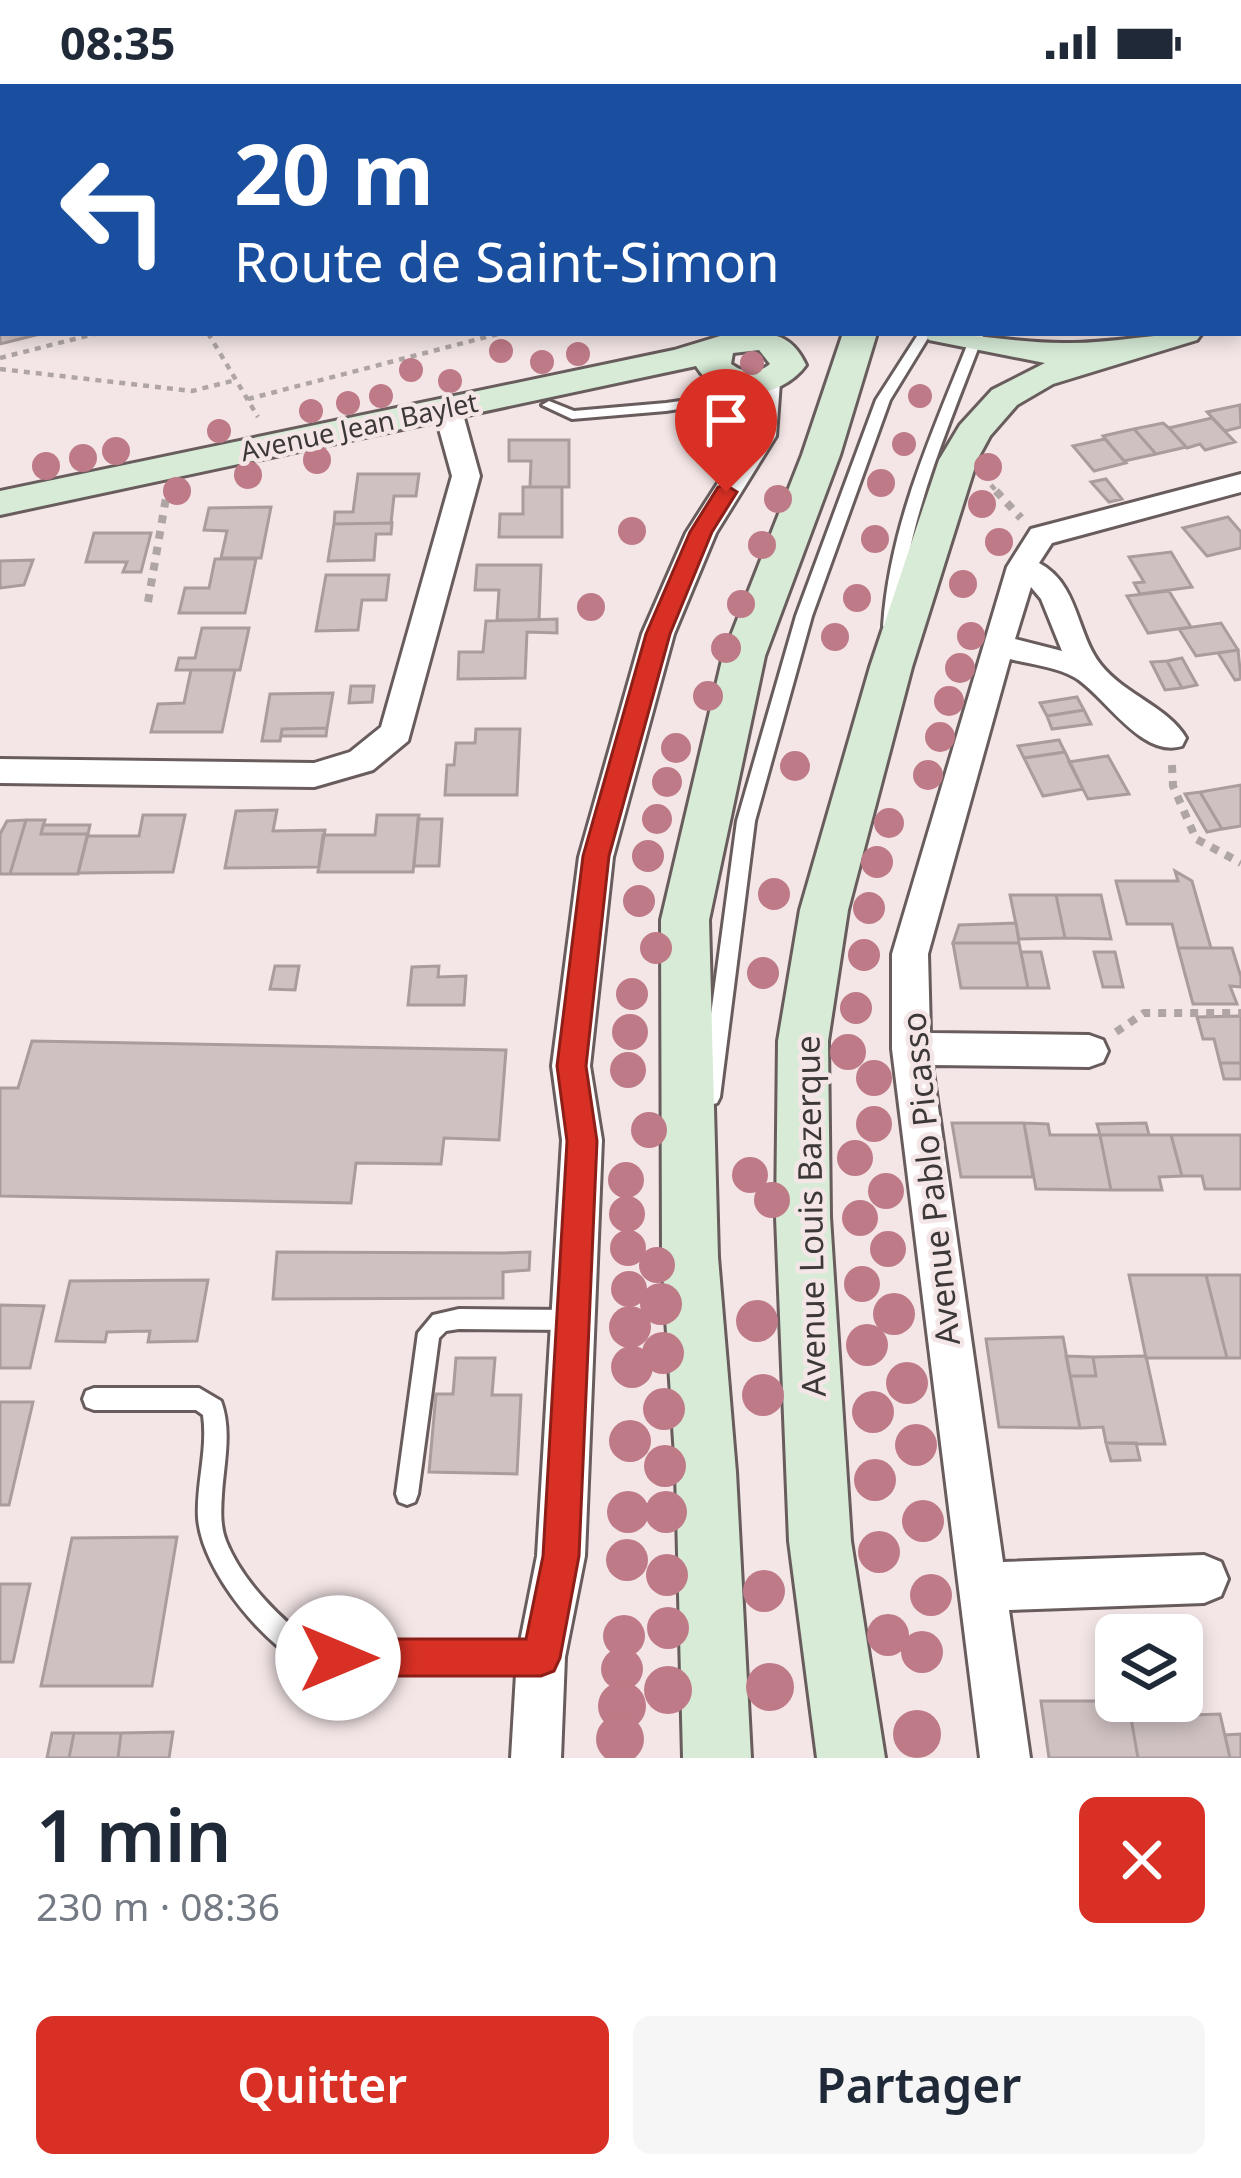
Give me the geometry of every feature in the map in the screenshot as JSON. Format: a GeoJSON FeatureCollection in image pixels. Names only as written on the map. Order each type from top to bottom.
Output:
{"type":"FeatureCollection","features":[{"type":"Feature","properties":{"kind":"main road"},"geometry":{"type":"LineString","coordinates":[[717,1758],[706,1472],[690,1257],[685,920],[744,656],[821,455],[859,336]]}},
{"type":"Feature","properties":{"kind":"main road"},"geometry":{"type":"LineString","coordinates":[[964,336],[1022,351],[1115,354]]}},
{"type":"Feature","properties":{"kind":"main road","name":"Avenue Louis Bazerque"},"geometry":{"type":"LineString","coordinates":[[851,1758],[820,1541],[803,1217],[803,1041],[824,910],[891,667],[958,460],[984,412],[1025,381],[1175,336]]}},
{"type":"Feature","properties":{"kind":"main road"},"geometry":{"type":"LineString","coordinates":[[736,372],[788,365],[783,351],[765,337]]}},
{"type":"Feature","properties":{"kind":"main road","name":"Avenue Jean Baylet"},"geometry":{"type":"LineString","coordinates":[[0,521],[450,416],[549,405],[736,372]]}},
{"type":"Feature","properties":{"kind":"main road","name":"Avenue Jean Baylet"},"geometry":{"type":"LineString","coordinates":[[0,503],[274,444],[736,372]]}},
{"type":"Feature","properties":{"kind":"street"},"geometry":{"type":"LineString","coordinates":[[536,1758],[541,1658],[561,1556],[582,1141],[571,1066],[596,856],[658,634],[701,532],[763,436],[736,372]]}},
{"type":"Feature","properties":{"kind":"street"},"geometry":{"type":"LineString","coordinates":[[0,771],[314,775],[361,761],[395,733],[466,476],[450,416]]}},
{"type":"Feature","properties":{"kind":"street"},"geometry":{"type":"LineString","coordinates":[[1170,738],[1086,669],[1032,551],[1241,483]]}},
{"type":"Feature","properties":{"kind":"street","name":"Avenue Pablo Picasso"},"geometry":{"type":"LineString","coordinates":[[1005,1758],[910,1049],[910,954],[998,645],[1032,551]]}},
{"type":"Feature","properties":{"kind":"street"},"geometry":{"type":"LineString","coordinates":[[998,645],[1086,669]]}},
{"type":"Feature","properties":{"kind":"street"},"geometry":{"type":"LineString","coordinates":[[910,1049],[1089,1051]]}},
{"type":"Feature","properties":{"kind":"street"},"geometry":{"type":"LineString","coordinates":[[981,1587],[1204,1579]]}},
{"type":"Feature","properties":{"kind":"lane"},"geometry":{"type":"LineString","coordinates":[[690,1257],[746,821],[804,616],[883,400],[923,336]]}},
{"type":"Feature","properties":{"kind":"lane"},"geometry":{"type":"LineString","coordinates":[[891,667],[890,585],[964,336]]}},
{"type":"Feature","properties":{"kind":"lane"},"geometry":{"type":"LineString","coordinates":[[407,1494],[429,1333],[441,1322],[458,1318],[572,1320]]}},
{"type":"Feature","properties":{"kind":"lane"},"geometry":{"type":"LineString","coordinates":[[94,1399],[199,1400],[213,1409],[218,1431],[210,1527],[216,1548],[226,1567],[294,1647],[316,1658],[541,1658]]}},
{"type":"Feature","properties":{"kind":"path"},"geometry":{"type":"LineString","coordinates":[[0,358],[86,336]]}},
{"type":"Feature","properties":{"kind":"path"},"geometry":{"type":"LineString","coordinates":[[210,336],[274,444]]}},
{"type":"Feature","properties":{"kind":"path"},"geometry":{"type":"LineString","coordinates":[[248,399],[490,336]]}},
{"type":"Feature","properties":{"kind":"path"},"geometry":{"type":"LineString","coordinates":[[0,369],[192,391],[236,380]]}},
{"type":"Feature","properties":{"kind":"path"},"geometry":{"type":"LineString","coordinates":[[979,469],[1032,551]]}},
{"type":"Feature","properties":{"kind":"path"},"geometry":{"type":"LineString","coordinates":[[148,602],[166,498]]}},
{"type":"Feature","properties":{"kind":"path"},"geometry":{"type":"LineString","coordinates":[[1170,738],[1173,786],[1196,839],[1241,863]]}},
{"type":"Feature","properties":{"kind":"path"},"geometry":{"type":"LineString","coordinates":[[1089,1051],[1144,1013],[1241,1013]]}},
{"type":"Feature","properties":{"kind":"building"},"geometry":{"type":"Polygon","coordinates":[[[0,336],[32,336],[0,344],[0,336]]]}},
{"type":"Feature","properties":{"kind":"building"},"geometry":{"type":"Polygon","coordinates":[[[1240,405],[1241,427],[1225,431],[1207,412],[1240,405]]]}},
{"type":"Feature","properties":{"kind":"building"},"geometry":{"type":"Polygon","coordinates":[[[1212,418],[1235,442],[1205,450],[1200,444],[1187,448],[1169,428],[1212,418]]]}},
{"type":"Feature","properties":{"kind":"building"},"geometry":{"type":"Polygon","coordinates":[[[1163,423],[1186,447],[1156,454],[1134,429],[1163,423]]]}},
{"type":"Feature","properties":{"kind":"building"},"geometry":{"type":"Polygon","coordinates":[[[1134,429],[1156,454],[1124,461],[1103,436],[1134,429]]]}},
{"type":"Feature","properties":{"kind":"building"},"geometry":{"type":"Polygon","coordinates":[[[1105,439],[1126,463],[1094,471],[1073,446],[1105,439]]]}},
{"type":"Feature","properties":{"kind":"building"},"geometry":{"type":"Polygon","coordinates":[[[509,440],[569,440],[569,487],[530,487],[531,461],[509,461],[509,440]]]}},
{"type":"Feature","properties":{"kind":"building"},"geometry":{"type":"Polygon","coordinates":[[[358,474],[419,474],[416,496],[394,496],[391,523],[334,524],[335,512],[353,512],[358,474]]]}},
{"type":"Feature","properties":{"kind":"building"},"geometry":{"type":"Polygon","coordinates":[[[1106,479],[1122,499],[1109,502],[1091,482],[1106,479]]]}},
{"type":"Feature","properties":{"kind":"building"},"geometry":{"type":"Polygon","coordinates":[[[523,487],[562,487],[562,537],[499,537],[500,514],[523,514],[523,487]]]}},
{"type":"Feature","properties":{"kind":"building"},"geometry":{"type":"Polygon","coordinates":[[[271,507],[261,558],[221,558],[227,531],[204,530],[209,508],[271,507]]]}},
{"type":"Feature","properties":{"kind":"building"},"geometry":{"type":"Polygon","coordinates":[[[1228,517],[1241,532],[1241,548],[1207,556],[1183,528],[1228,517]]]}},
{"type":"Feature","properties":{"kind":"building"},"geometry":{"type":"Polygon","coordinates":[[[392,523],[391,534],[376,534],[374,560],[328,561],[334,524],[392,523]]]}},
{"type":"Feature","properties":{"kind":"building"},"geometry":{"type":"Polygon","coordinates":[[[94,533],[151,533],[141,572],[123,572],[127,562],[86,562],[94,533]]]}},
{"type":"Feature","properties":{"kind":"building"},"geometry":{"type":"Polygon","coordinates":[[[1171,552],[1192,587],[1140,594],[1134,583],[1144,582],[1129,557],[1171,552]]]}},
{"type":"Feature","properties":{"kind":"building"},"geometry":{"type":"Polygon","coordinates":[[[215,559],[256,559],[245,613],[179,613],[185,588],[209,588],[215,559]]]}},
{"type":"Feature","properties":{"kind":"building"},"geometry":{"type":"Polygon","coordinates":[[[33,560],[24,585],[0,588],[0,561],[33,560]]]}},
{"type":"Feature","properties":{"kind":"building"},"geometry":{"type":"Polygon","coordinates":[[[477,565],[541,565],[539,620],[497,620],[499,590],[475,590],[477,565]]]}},
{"type":"Feature","properties":{"kind":"building"},"geometry":{"type":"Polygon","coordinates":[[[326,575],[389,575],[386,600],[362,600],[358,630],[316,631],[326,575]]]}},
{"type":"Feature","properties":{"kind":"building"},"geometry":{"type":"Polygon","coordinates":[[[1169,591],[1191,627],[1148,633],[1127,596],[1169,591]]]}},
{"type":"Feature","properties":{"kind":"building"},"geometry":{"type":"Polygon","coordinates":[[[557,619],[557,633],[527,632],[525,678],[458,679],[459,652],[483,652],[486,621],[557,619]]]}},
{"type":"Feature","properties":{"kind":"building"},"geometry":{"type":"Polygon","coordinates":[[[1221,623],[1238,650],[1196,656],[1179,629],[1221,623]]]}},
{"type":"Feature","properties":{"kind":"building"},"geometry":{"type":"Polygon","coordinates":[[[202,628],[249,628],[240,670],[176,670],[179,658],[195,658],[202,628]]]}},
{"type":"Feature","properties":{"kind":"building"},"geometry":{"type":"Polygon","coordinates":[[[1238,650],[1241,679],[1235,680],[1218,653],[1238,650]]]}},
{"type":"Feature","properties":{"kind":"building"},"geometry":{"type":"Polygon","coordinates":[[[1182,658],[1197,685],[1182,688],[1167,661],[1182,658]]]}},
{"type":"Feature","properties":{"kind":"building"},"geometry":{"type":"Polygon","coordinates":[[[1167,661],[1182,688],[1165,690],[1151,662],[1167,661]]]}},
{"type":"Feature","properties":{"kind":"building"},"geometry":{"type":"Polygon","coordinates":[[[191,670],[235,670],[222,732],[151,732],[158,704],[184,703],[191,670]]]}},
{"type":"Feature","properties":{"kind":"building"},"geometry":{"type":"Polygon","coordinates":[[[351,686],[374,686],[372,702],[349,703],[351,686]]]}},
{"type":"Feature","properties":{"kind":"building"},"geometry":{"type":"Polygon","coordinates":[[[333,693],[327,728],[282,729],[280,741],[262,741],[270,694],[333,693]]]}},
{"type":"Feature","properties":{"kind":"building"},"geometry":{"type":"Polygon","coordinates":[[[1077,697],[1084,710],[1047,716],[1040,703],[1077,697]]]}},
{"type":"Feature","properties":{"kind":"building"},"geometry":{"type":"Polygon","coordinates":[[[1084,710],[1091,724],[1052,729],[1047,716],[1084,710]]]}},
{"type":"Feature","properties":{"kind":"building"},"geometry":{"type":"Polygon","coordinates":[[[327,728],[326,736],[281,736],[282,729],[327,728]]]}},
{"type":"Feature","properties":{"kind":"building"},"geometry":{"type":"Polygon","coordinates":[[[476,729],[520,729],[517,795],[445,795],[447,765],[454,765],[456,743],[475,743],[476,729]]]}},
{"type":"Feature","properties":{"kind":"building"},"geometry":{"type":"Polygon","coordinates":[[[1059,740],[1065,752],[1024,758],[1018,746],[1059,740]]]}},
{"type":"Feature","properties":{"kind":"building"},"geometry":{"type":"Polygon","coordinates":[[[1065,752],[1083,789],[1043,796],[1024,758],[1065,752]]]}},
{"type":"Feature","properties":{"kind":"building"},"geometry":{"type":"Polygon","coordinates":[[[1108,756],[1129,794],[1088,799],[1069,762],[1108,756]]]}},
{"type":"Feature","properties":{"kind":"building"},"geometry":{"type":"Polygon","coordinates":[[[1241,785],[1241,826],[1222,829],[1200,792],[1241,785]]]}},
{"type":"Feature","properties":{"kind":"building"},"geometry":{"type":"Polygon","coordinates":[[[1200,792],[1222,829],[1207,832],[1185,794],[1200,792]]]}},
{"type":"Feature","properties":{"kind":"building"},"geometry":{"type":"Polygon","coordinates":[[[277,810],[273,831],[325,830],[319,867],[225,868],[236,811],[277,810]]]}},
{"type":"Feature","properties":{"kind":"building"},"geometry":{"type":"Polygon","coordinates":[[[143,815],[185,815],[173,872],[78,873],[87,836],[139,836],[143,815]]]}},
{"type":"Feature","properties":{"kind":"building"},"geometry":{"type":"Polygon","coordinates":[[[377,815],[419,815],[413,872],[318,872],[323,835],[375,835],[377,815]]]}},
{"type":"Feature","properties":{"kind":"building"},"geometry":{"type":"Polygon","coordinates":[[[418,819],[442,819],[439,866],[414,866],[418,819]]]}},
{"type":"Feature","properties":{"kind":"building"},"geometry":{"type":"Polygon","coordinates":[[[26,820],[10,874],[0,874],[0,834],[7,821],[26,820]]]}},
{"type":"Feature","properties":{"kind":"building"},"geometry":{"type":"Polygon","coordinates":[[[26,820],[45,820],[41,834],[88,834],[78,874],[10,874],[26,820]]]}},
{"type":"Feature","properties":{"kind":"building"},"geometry":{"type":"Polygon","coordinates":[[[43,825],[90,825],[88,834],[41,834],[43,825]]]}},
{"type":"Feature","properties":{"kind":"building"},"geometry":{"type":"Polygon","coordinates":[[[1175,871],[1192,881],[1211,948],[1178,948],[1172,924],[1127,924],[1116,881],[1178,881],[1175,871]]]}},
{"type":"Feature","properties":{"kind":"building"},"geometry":{"type":"Polygon","coordinates":[[[1010,895],[1056,895],[1065,938],[1019,939],[1010,895]]]}},
{"type":"Feature","properties":{"kind":"building"},"geometry":{"type":"Polygon","coordinates":[[[1056,895],[1101,895],[1111,939],[1065,938],[1056,895]]]}},
{"type":"Feature","properties":{"kind":"building"},"geometry":{"type":"Polygon","coordinates":[[[1016,923],[1019,943],[953,943],[959,925],[1016,923]]]}},
{"type":"Feature","properties":{"kind":"building"},"geometry":{"type":"Polygon","coordinates":[[[953,943],[1019,943],[1028,988],[961,988],[953,943]]]}},
{"type":"Feature","properties":{"kind":"building"},"geometry":{"type":"Polygon","coordinates":[[[1178,948],[1232,948],[1241,977],[1241,987],[1230,986],[1237,1004],[1193,1004],[1178,948]]]}},
{"type":"Feature","properties":{"kind":"building"},"geometry":{"type":"Polygon","coordinates":[[[1021,952],[1041,952],[1049,988],[1028,988],[1021,952]]]}},
{"type":"Feature","properties":{"kind":"building"},"geometry":{"type":"Polygon","coordinates":[[[1094,952],[1115,952],[1123,987],[1103,987],[1094,952]]]}},
{"type":"Feature","properties":{"kind":"building"},"geometry":{"type":"Polygon","coordinates":[[[275,966],[299,966],[295,990],[270,989],[275,966]]]}},
{"type":"Feature","properties":{"kind":"building"},"geometry":{"type":"Polygon","coordinates":[[[439,966],[438,977],[466,976],[464,1005],[408,1005],[412,967],[439,966]]]}},
{"type":"Feature","properties":{"kind":"building"},"geometry":{"type":"Polygon","coordinates":[[[1241,1016],[1241,1063],[1220,1063],[1214,1039],[1203,1039],[1197,1017],[1241,1016]]]}},
{"type":"Feature","properties":{"kind":"building"},"geometry":{"type":"Polygon","coordinates":[[[32,1041],[506,1050],[499,1140],[444,1138],[441,1164],[356,1163],[351,1203],[0,1196],[0,1088],[18,1088],[32,1041]]]}},
{"type":"Feature","properties":{"kind":"building"},"geometry":{"type":"Polygon","coordinates":[[[1220,1063],[1241,1063],[1241,1079],[1224,1079],[1220,1063]]]}},
{"type":"Feature","properties":{"kind":"building"},"geometry":{"type":"Polygon","coordinates":[[[952,1123],[1024,1123],[1033,1177],[961,1177],[952,1123]]]}},
{"type":"Feature","properties":{"kind":"building"},"geometry":{"type":"Polygon","coordinates":[[[1024,1123],[1048,1124],[1050,1135],[1100,1135],[1111,1190],[1036,1189],[1024,1123]]]}},
{"type":"Feature","properties":{"kind":"building"},"geometry":{"type":"Polygon","coordinates":[[[1146,1123],[1149,1135],[1100,1135],[1097,1124],[1146,1123]]]}},
{"type":"Feature","properties":{"kind":"building"},"geometry":{"type":"Polygon","coordinates":[[[1100,1135],[1171,1135],[1182,1176],[1159,1177],[1162,1190],[1111,1190],[1100,1135]]]}},
{"type":"Feature","properties":{"kind":"building"},"geometry":{"type":"Polygon","coordinates":[[[1171,1135],[1241,1135],[1241,1189],[1205,1189],[1202,1176],[1182,1176],[1171,1135]]]}},
{"type":"Feature","properties":{"kind":"building"},"geometry":{"type":"Polygon","coordinates":[[[277,1252],[530,1252],[529,1270],[503,1272],[503,1298],[273,1299],[277,1252]]]}},
{"type":"Feature","properties":{"kind":"building"},"geometry":{"type":"Polygon","coordinates":[[[1129,1275],[1206,1275],[1227,1358],[1146,1358],[1129,1275]]]}},
{"type":"Feature","properties":{"kind":"building"},"geometry":{"type":"Polygon","coordinates":[[[1206,1275],[1241,1275],[1241,1358],[1227,1358],[1206,1275]]]}},
{"type":"Feature","properties":{"kind":"building"},"geometry":{"type":"Polygon","coordinates":[[[208,1280],[197,1341],[148,1342],[150,1331],[107,1332],[105,1342],[56,1341],[70,1281],[208,1280]]]}},
{"type":"Feature","properties":{"kind":"building"},"geometry":{"type":"Polygon","coordinates":[[[0,1305],[44,1306],[30,1368],[0,1368],[0,1305]]]}},
{"type":"Feature","properties":{"kind":"building"},"geometry":{"type":"Polygon","coordinates":[[[1063,1337],[1080,1428],[999,1427],[986,1339],[1063,1337]]]}},
{"type":"Feature","properties":{"kind":"building"},"geometry":{"type":"Polygon","coordinates":[[[1066,1356],[1093,1357],[1096,1376],[1070,1376],[1066,1356]]]}},
{"type":"Feature","properties":{"kind":"building"},"geometry":{"type":"Polygon","coordinates":[[[1146,1356],[1165,1444],[1106,1443],[1103,1427],[1080,1428],[1070,1376],[1096,1376],[1093,1357],[1146,1356]]]}},
{"type":"Feature","properties":{"kind":"building"},"geometry":{"type":"Polygon","coordinates":[[[456,1358],[495,1358],[492,1395],[521,1395],[517,1474],[429,1472],[436,1394],[453,1394],[456,1358]]]}},
{"type":"Feature","properties":{"kind":"building"},"geometry":{"type":"Polygon","coordinates":[[[0,1402],[33,1402],[9,1505],[0,1505],[0,1402]]]}},
{"type":"Feature","properties":{"kind":"building"},"geometry":{"type":"Polygon","coordinates":[[[1106,1443],[1136,1443],[1140,1460],[1111,1461],[1106,1443]]]}},
{"type":"Feature","properties":{"kind":"building"},"geometry":{"type":"Polygon","coordinates":[[[177,1537],[152,1686],[41,1686],[72,1538],[177,1537]]]}},
{"type":"Feature","properties":{"kind":"building"},"geometry":{"type":"Polygon","coordinates":[[[0,1584],[30,1584],[13,1662],[0,1662],[0,1584]]]}},
{"type":"Feature","properties":{"kind":"building"},"geometry":{"type":"Polygon","coordinates":[[[1041,1701],[1095,1701],[1095,1722],[1132,1722],[1138,1758],[1049,1758],[1041,1701]]]}},
{"type":"Feature","properties":{"kind":"building"},"geometry":{"type":"Polygon","coordinates":[[[1220,1714],[1230,1758],[1138,1758],[1132,1722],[1203,1722],[1203,1715],[1220,1714]]]}},
{"type":"Feature","properties":{"kind":"building"},"geometry":{"type":"Polygon","coordinates":[[[173,1732],[169,1758],[118,1758],[121,1733],[173,1732]]]}},
{"type":"Feature","properties":{"kind":"building"},"geometry":{"type":"Polygon","coordinates":[[[52,1733],[74,1733],[69,1758],[47,1758],[52,1733]]]}},
{"type":"Feature","properties":{"kind":"building"},"geometry":{"type":"Polygon","coordinates":[[[74,1733],[121,1733],[118,1758],[69,1758],[74,1733]]]}},
{"type":"Feature","properties":{"kind":"building"},"geometry":{"type":"Polygon","coordinates":[[[1241,1734],[1241,1758],[1230,1758],[1225,1735],[1241,1734]]]}},
{"type":"Feature","properties":{"kind":"route"},"geometry":{"type":"LineString","coordinates":[[338,1658],[541,1658],[561,1556],[582,1141],[571,1066],[596,856],[658,634],[701,532],[726,492]]}}]}
